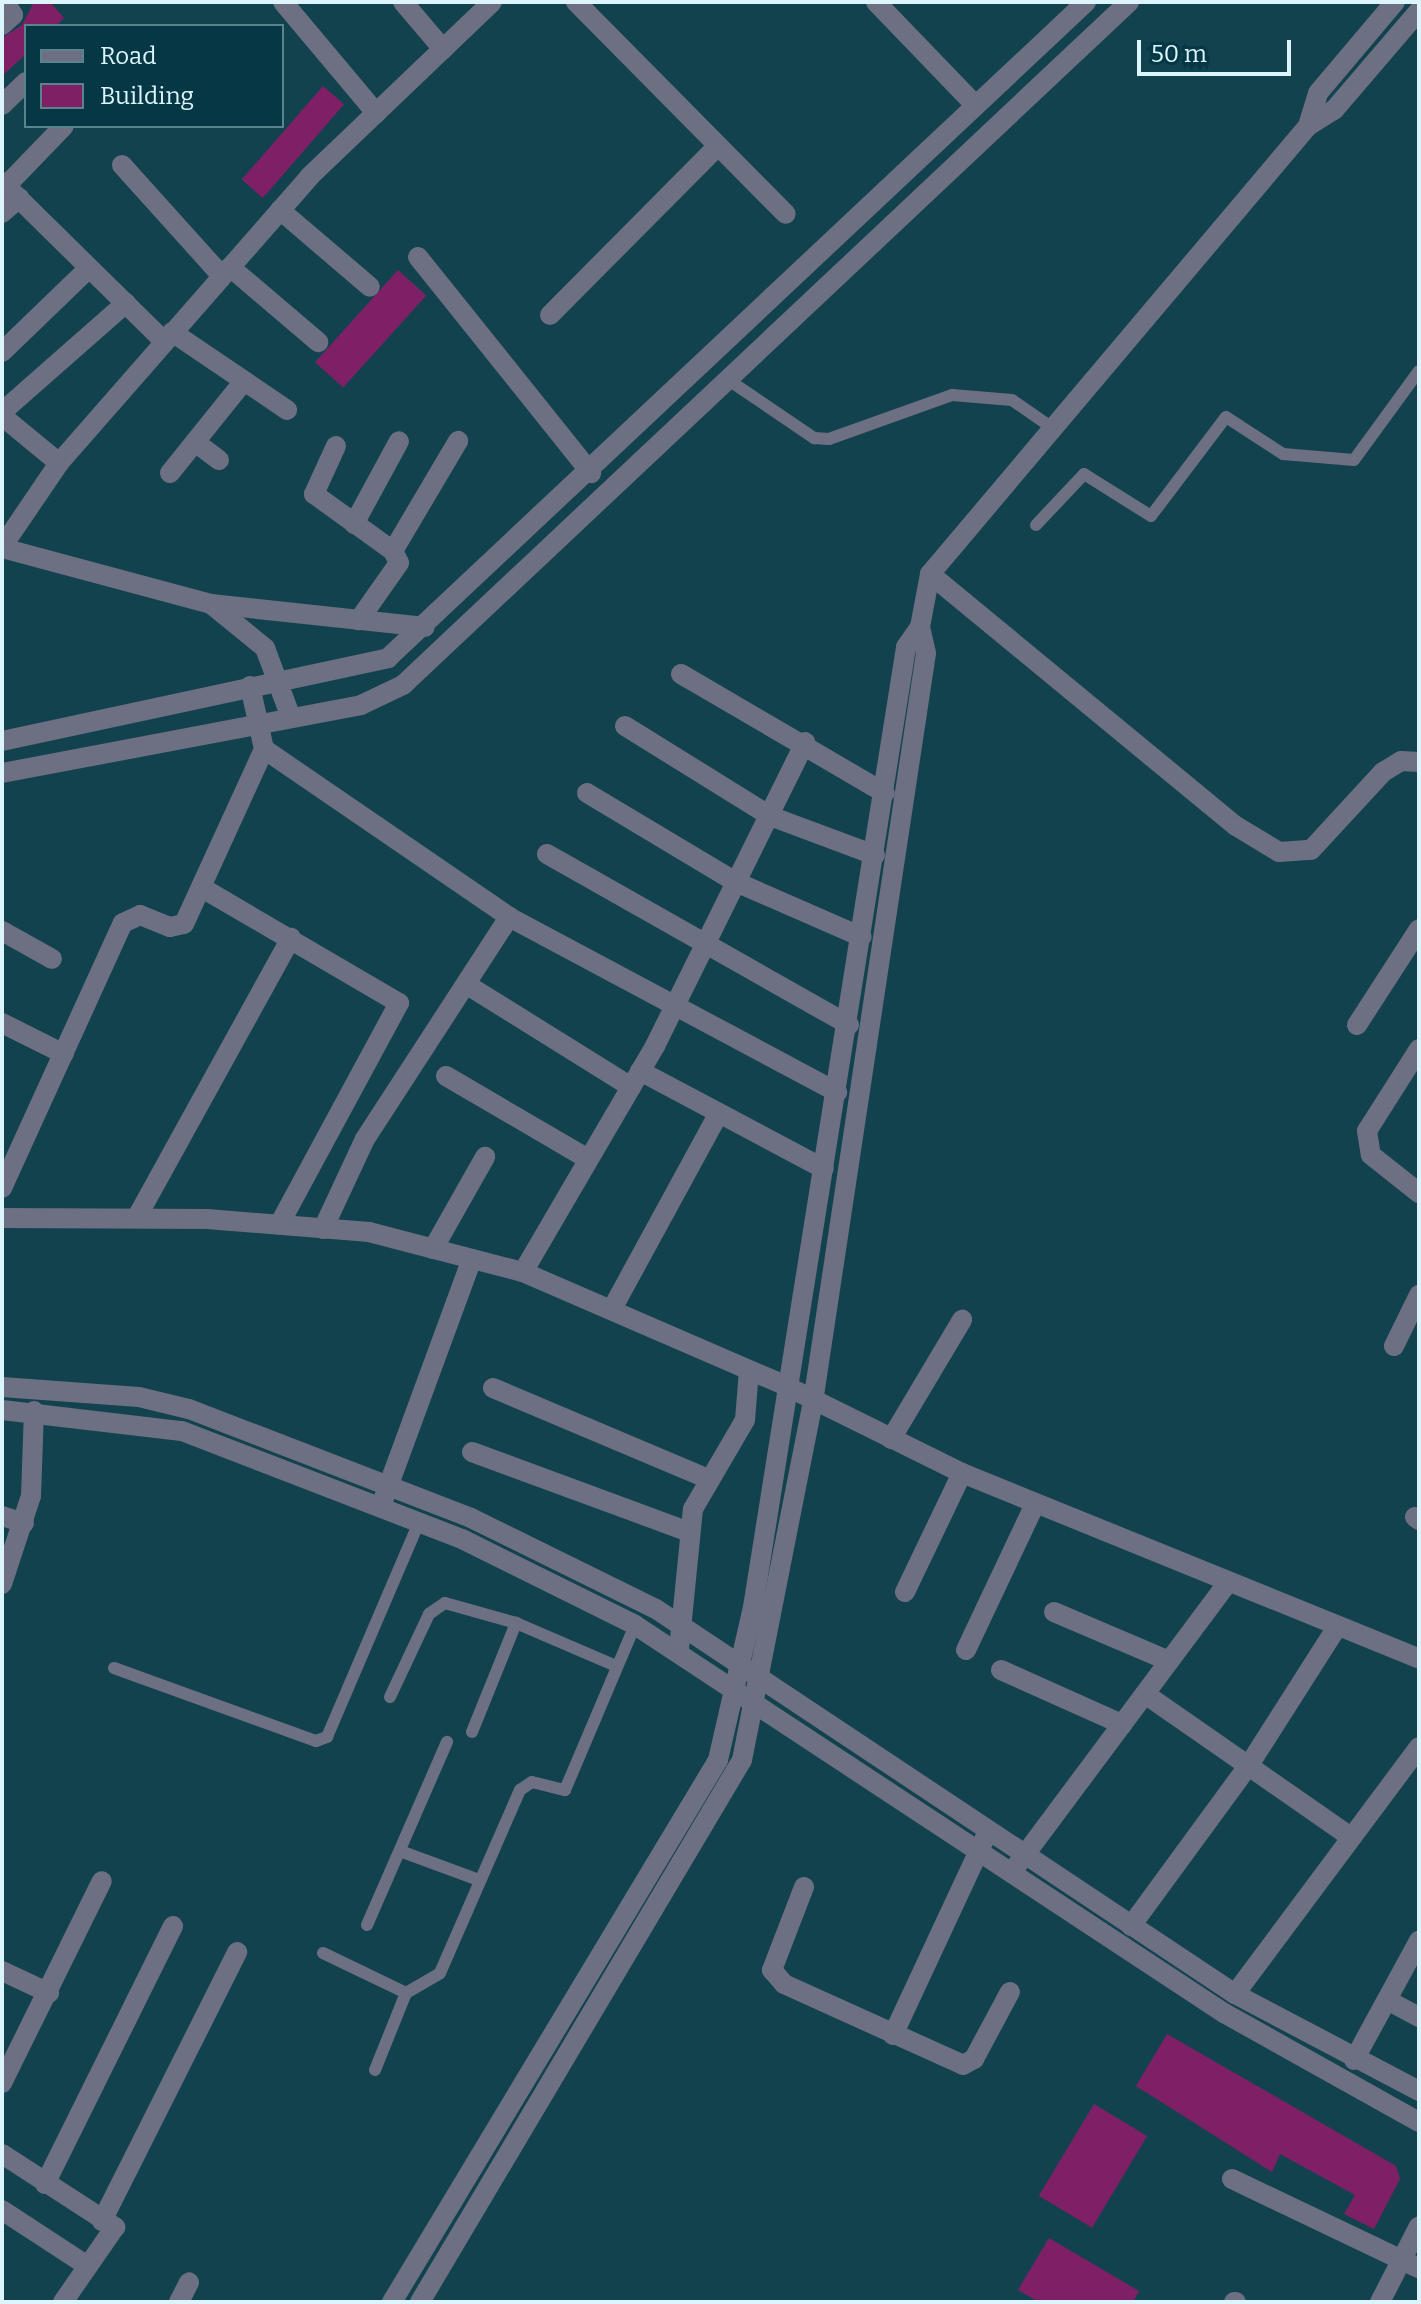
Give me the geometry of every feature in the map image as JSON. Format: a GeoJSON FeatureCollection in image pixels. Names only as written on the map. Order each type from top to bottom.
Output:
{"type":"FeatureCollection","features":[{"type":"Feature","properties":{"kind":"street"},"geometry":{"type":"LineString","coordinates":[[2,25],[13,15],[5,2]]}},
{"type":"Feature","properties":{"kind":"street"},"geometry":{"type":"LineString","coordinates":[[283,2],[376,113]]}},
{"type":"Feature","properties":{"kind":"street"},"geometry":{"type":"LineString","coordinates":[[403,2],[443,49]]}},
{"type":"Feature","properties":{"kind":"street"},"geometry":{"type":"LineString","coordinates":[[425,627],[211,604],[2,547],[59,463],[280,210],[492,2]]}},
{"type":"Feature","properties":{"kind":"street"},"geometry":{"type":"LineString","coordinates":[[576,2],[786,214]]}},
{"type":"Feature","properties":{"kind":"street"},"geometry":{"type":"LineString","coordinates":[[876,2],[975,105]]}},
{"type":"Feature","properties":{"kind":"street"},"geometry":{"type":"LineString","coordinates":[[2,741],[250,686],[283,685],[370,667],[425,627],[591,473],[1086,2]]}},
{"type":"Feature","properties":{"kind":"street"},"geometry":{"type":"LineString","coordinates":[[2,773],[258,720],[361,705],[403,685],[730,381],[1129,2]]}},
{"type":"Feature","properties":{"kind":"street"},"geometry":{"type":"LineString","coordinates":[[1308,126],[1318,93],[1395,2]]}},
{"type":"Feature","properties":{"kind":"street"},"geometry":{"type":"LineString","coordinates":[[420,2302],[736,1776],[763,1679],[813,1402],[926,653],[920,627],[930,574],[1308,126],[1334,110],[1419,11]]}},
{"type":"Feature","properties":{"kind":"street"},"geometry":{"type":"LineString","coordinates":[[2,105],[24,84]]}},
{"type":"Feature","properties":{"kind":"street"},"geometry":{"type":"LineString","coordinates":[[2,213],[9,189],[62,128]]}},
{"type":"Feature","properties":{"kind":"street"},"geometry":{"type":"LineString","coordinates":[[550,315],[718,146]]}},
{"type":"Feature","properties":{"kind":"street"},"geometry":{"type":"LineString","coordinates":[[122,165],[226,272],[318,342]]}},
{"type":"Feature","properties":{"kind":"street"},"geometry":{"type":"LineString","coordinates":[[9,189],[126,303],[168,336],[287,410]]}},
{"type":"Feature","properties":{"kind":"street"},"geometry":{"type":"LineString","coordinates":[[280,210],[370,287]]}},
{"type":"Feature","properties":{"kind":"street"},"geometry":{"type":"LineString","coordinates":[[418,257],[591,473]]}},
{"type":"Feature","properties":{"kind":"street"},"geometry":{"type":"LineString","coordinates":[[2,352],[89,268]]}},
{"type":"Feature","properties":{"kind":"street"},"geometry":{"type":"LineString","coordinates":[[59,463],[2,414],[126,303]]}},
{"type":"Feature","properties":{"kind":"street"},"geometry":{"type":"LineString","coordinates":[[170,473],[244,381]]}},
{"type":"Feature","properties":{"kind":"street"},"geometry":{"type":"LineString","coordinates":[[354,524],[399,441]]}},
{"type":"Feature","properties":{"kind":"street"},"geometry":{"type":"LineString","coordinates":[[359,620],[396,572],[393,551],[458,441]]}},
{"type":"Feature","properties":{"kind":"street"},"geometry":{"type":"LineString","coordinates":[[195,442],[219,460]]}},
{"type":"Feature","properties":{"kind":"street"},"geometry":{"type":"LineString","coordinates":[[336,446],[314,494],[393,551]]}},
{"type":"Feature","properties":{"kind":"street"},"geometry":{"type":"LineString","coordinates":[[930,574],[1236,826],[1279,852],[1311,850],[1383,772],[1401,761],[1419,762]]}},
{"type":"Feature","properties":{"kind":"street"},"geometry":{"type":"LineString","coordinates":[[211,604],[265,648],[283,685],[290,715]]}},
{"type":"Feature","properties":{"kind":"street"},"geometry":{"type":"LineString","coordinates":[[392,2302],[708,1780],[739,1663],[784,1385],[849,1025],[906,647],[920,627]]}},
{"type":"Feature","properties":{"kind":"street"},"geometry":{"type":"LineString","coordinates":[[681,674],[805,742],[885,793]]}},
{"type":"Feature","properties":{"kind":"street"},"geometry":{"type":"LineString","coordinates":[[2,1188],[129,916],[178,927],[204,889],[264,749],[250,686]]}},
{"type":"Feature","properties":{"kind":"street"},"geometry":{"type":"LineString","coordinates":[[625,726],[770,816],[875,855]]}},
{"type":"Feature","properties":{"kind":"street"},"geometry":{"type":"LineString","coordinates":[[523,1272],[673,1008],[805,742]]}},
{"type":"Feature","properties":{"kind":"street"},"geometry":{"type":"LineString","coordinates":[[264,749],[509,917],[673,1008],[837,1092]]}},
{"type":"Feature","properties":{"kind":"street"},"geometry":{"type":"LineString","coordinates":[[587,793],[736,882],[862,937]]}},
{"type":"Feature","properties":{"kind":"street"},"geometry":{"type":"LineString","coordinates":[[547,854],[849,1025]]}},
{"type":"Feature","properties":{"kind":"street"},"geometry":{"type":"LineString","coordinates":[[204,889],[399,1003],[279,1225]]}},
{"type":"Feature","properties":{"kind":"street"},"geometry":{"type":"LineString","coordinates":[[323,1229],[365,1139],[469,986],[509,917]]}},
{"type":"Feature","properties":{"kind":"street"},"geometry":{"type":"LineString","coordinates":[[1357,1025],[1419,929]]}},
{"type":"Feature","properties":{"kind":"street"},"geometry":{"type":"LineString","coordinates":[[2,931],[52,959]]}},
{"type":"Feature","properties":{"kind":"street"},"geometry":{"type":"LineString","coordinates":[[137,1217],[291,938]]}},
{"type":"Feature","properties":{"kind":"street"},"geometry":{"type":"LineString","coordinates":[[469,986],[635,1079],[719,1113],[824,1169]]}},
{"type":"Feature","properties":{"kind":"street"},"geometry":{"type":"LineString","coordinates":[[2,1023],[64,1054]]}},
{"type":"Feature","properties":{"kind":"street"},"geometry":{"type":"LineString","coordinates":[[1419,1049],[1367,1131],[1371,1155],[1419,1193]]}},
{"type":"Feature","properties":{"kind":"street"},"geometry":{"type":"LineString","coordinates":[[446,1076],[588,1159]]}},
{"type":"Feature","properties":{"kind":"street"},"geometry":{"type":"LineString","coordinates":[[612,1309],[719,1113]]}},
{"type":"Feature","properties":{"kind":"street"},"geometry":{"type":"LineString","coordinates":[[433,1249],[485,1157]]}},
{"type":"Feature","properties":{"kind":"street"},"geometry":{"type":"LineString","coordinates":[[2,1218],[137,1217],[323,1229],[433,1249],[523,1272],[784,1385],[962,1473],[1335,1630],[1419,1659]]}},
{"type":"Feature","properties":{"kind":"street"},"geometry":{"type":"LineString","coordinates":[[381,1506],[472,1259]]}},
{"type":"Feature","properties":{"kind":"street"},"geometry":{"type":"LineString","coordinates":[[1394,1346],[1419,1295]]}},
{"type":"Feature","properties":{"kind":"street"},"geometry":{"type":"LineString","coordinates":[[891,1439],[962,1320]]}},
{"type":"Feature","properties":{"kind":"street"},"geometry":{"type":"LineString","coordinates":[[679,1649],[689,1532],[706,1478],[745,1420],[749,1370]]}},
{"type":"Feature","properties":{"kind":"street"},"geometry":{"type":"LineString","coordinates":[[2,1387],[139,1397],[189,1409],[471,1518],[681,1626],[763,1679],[983,1841]]}},
{"type":"Feature","properties":{"kind":"street"},"geometry":{"type":"LineString","coordinates":[[493,1388],[706,1478]]}},
{"type":"Feature","properties":{"kind":"street"},"geometry":{"type":"LineString","coordinates":[[2,1410],[34,1411],[182,1431],[419,1522],[635,1625],[679,1649],[756,1702],[1018,1864],[1224,2013],[1419,2122]]}},
{"type":"Feature","properties":{"kind":"street"},"geometry":{"type":"LineString","coordinates":[[2,1584],[24,1523],[34,1411]]}},
{"type":"Feature","properties":{"kind":"street"},"geometry":{"type":"LineString","coordinates":[[472,1452],[689,1532]]}},
{"type":"Feature","properties":{"kind":"street"},"geometry":{"type":"LineString","coordinates":[[905,1592],[962,1473]]}},
{"type":"Feature","properties":{"kind":"street"},"geometry":{"type":"LineString","coordinates":[[966,1650],[1035,1504]]}},
{"type":"Feature","properties":{"kind":"street"},"geometry":{"type":"LineString","coordinates":[[2,1516],[24,1523]]}},
{"type":"Feature","properties":{"kind":"street"},"geometry":{"type":"LineString","coordinates":[[1018,1864],[1226,1585]]}},
{"type":"Feature","properties":{"kind":"street"},"geometry":{"type":"LineString","coordinates":[[1054,1612],[1169,1661]]}},
{"type":"Feature","properties":{"kind":"street"},"geometry":{"type":"LineString","coordinates":[[1131,1926],[1249,1765],[1335,1630]]}},
{"type":"Feature","properties":{"kind":"street"},"geometry":{"type":"LineString","coordinates":[[1001,1670],[1122,1724]]}},
{"type":"Feature","properties":{"kind":"street"},"geometry":{"type":"LineString","coordinates":[[1145,1694],[1348,1835]]}},
{"type":"Feature","properties":{"kind":"street"},"geometry":{"type":"LineString","coordinates":[[1235,1994],[1348,1835],[1419,1747]]}},
{"type":"Feature","properties":{"kind":"street"},"geometry":{"type":"LineString","coordinates":[[893,2035],[983,1841]]}},
{"type":"Feature","properties":{"kind":"street"},"geometry":{"type":"LineString","coordinates":[[1018,1864],[1131,1926],[1235,1994],[1354,2060],[1419,2091]]}},
{"type":"Feature","properties":{"kind":"street"},"geometry":{"type":"LineString","coordinates":[[5,2069],[49,1993],[102,1881]]}},
{"type":"Feature","properties":{"kind":"street"},"geometry":{"type":"LineString","coordinates":[[804,1887],[774,1977],[893,2035],[969,2063],[1010,1992]]}},
{"type":"Feature","properties":{"kind":"street"},"geometry":{"type":"LineString","coordinates":[[45,2184],[173,1926]]}},
{"type":"Feature","properties":{"kind":"street"},"geometry":{"type":"LineString","coordinates":[[1354,2060],[1419,1941]]}},
{"type":"Feature","properties":{"kind":"street"},"geometry":{"type":"LineString","coordinates":[[102,2221],[237,1952]]}},
{"type":"Feature","properties":{"kind":"street"},"geometry":{"type":"LineString","coordinates":[[2,1971],[49,1993]]}},
{"type":"Feature","properties":{"kind":"street"},"geometry":{"type":"LineString","coordinates":[[1387,2000],[1419,2017]]}},
{"type":"Feature","properties":{"kind":"street"},"geometry":{"type":"LineString","coordinates":[[2,2154],[115,2227],[63,2302]]}},
{"type":"Feature","properties":{"kind":"street"},"geometry":{"type":"LineString","coordinates":[[1232,2179],[1411,2263]]}},
{"type":"Feature","properties":{"kind":"street"},"geometry":{"type":"LineString","coordinates":[[2,2210],[86,2265]]}},
{"type":"Feature","properties":{"kind":"street"},"geometry":{"type":"LineString","coordinates":[[1380,2302],[1411,2263],[1419,2226]]}},
{"type":"Feature","properties":{"kind":"street"},"geometry":{"type":"LineString","coordinates":[[179,2302],[189,2282]]}},
{"type":"Feature","properties":{"kind":"lane"},"geometry":{"type":"LineString","coordinates":[[1036,525],[1084,474],[1151,516],[1226,417],[1283,454],[1354,460],[1419,371]]}},
{"type":"Feature","properties":{"kind":"lane"},"geometry":{"type":"LineString","coordinates":[[730,381],[814,438],[829,439],[952,395],[1012,400],[1051,427]]}},
{"type":"Feature","properties":{"kind":"lane"},"geometry":{"type":"LineString","coordinates":[[114,1668],[316,1741],[327,1737],[419,1522]]}},
{"type":"Feature","properties":{"kind":"lane"},"geometry":{"type":"LineString","coordinates":[[390,1697],[436,1605],[516,1623],[614,1665]]}},
{"type":"Feature","properties":{"kind":"lane"},"geometry":{"type":"LineString","coordinates":[[472,1732],[516,1623]]}},
{"type":"Feature","properties":{"kind":"lane"},"geometry":{"type":"LineString","coordinates":[[375,2070],[406,1993],[440,1973],[520,1790],[532,1782],[565,1790],[614,1665],[635,1625]]}},
{"type":"Feature","properties":{"kind":"lane"},"geometry":{"type":"LineString","coordinates":[[367,1925],[447,1742]]}},
{"type":"Feature","properties":{"kind":"lane"},"geometry":{"type":"LineString","coordinates":[[400,1851],[479,1880]]}},
{"type":"Feature","properties":{"kind":"lane"},"geometry":{"type":"LineString","coordinates":[[323,1953],[406,1993]]}},
{"type":"Feature","properties":{"kind":"building"},"geometry":{"type":"Polygon","coordinates":[[[34,2],[50,2],[64,18],[58,24],[24,24],[24,56],[2,76],[2,38],[22,25],[34,2]]]}},
{"type":"Feature","properties":{"kind":"building"},"geometry":{"type":"Polygon","coordinates":[[[323,86],[344,104],[263,198],[242,180],[323,86]]]}},
{"type":"Feature","properties":{"kind":"building"},"geometry":{"type":"Polygon","coordinates":[[[398,270],[426,295],[343,388],[315,362],[398,270]]]}},
{"type":"Feature","properties":{"kind":"building"},"geometry":{"type":"Polygon","coordinates":[[[1167,2034],[1396,2166],[1400,2179],[1374,2229],[1344,2214],[1355,2195],[1280,2154],[1272,2172],[1136,2086],[1167,2034]]]}},
{"type":"Feature","properties":{"kind":"building"},"geometry":{"type":"Polygon","coordinates":[[[1094,2104],[1147,2136],[1092,2228],[1039,2196],[1094,2104]]]}},
{"type":"Feature","properties":{"kind":"building"},"geometry":{"type":"Polygon","coordinates":[[[1049,2238],[1139,2291],[1133,2302],[1039,2302],[1018,2290],[1049,2238]]]}}]}
